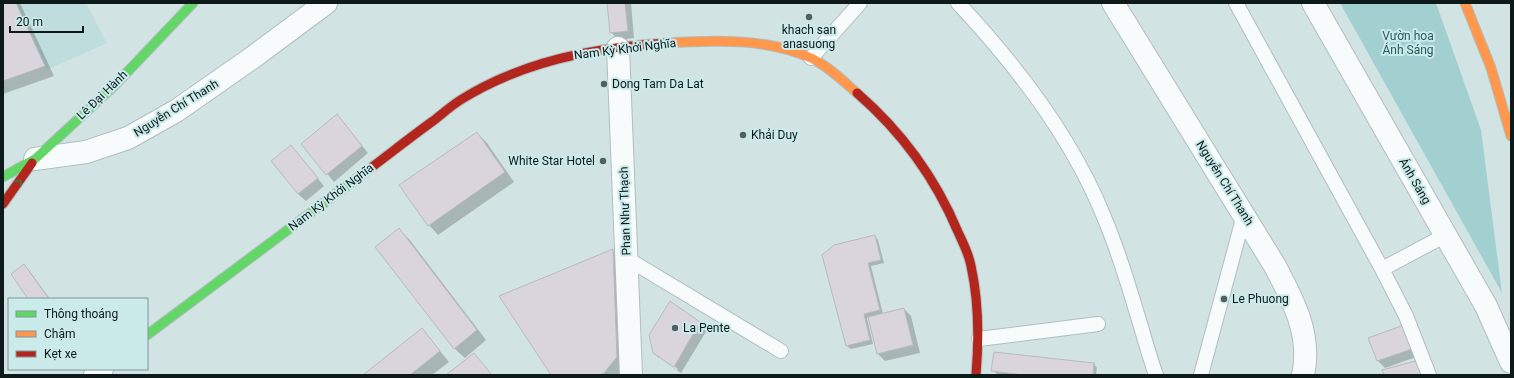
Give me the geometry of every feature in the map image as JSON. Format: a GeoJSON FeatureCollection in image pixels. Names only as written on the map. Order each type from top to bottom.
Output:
{"type":"FeatureCollection","features":[{"type":"Feature","properties":{"kind":"street","name":"Lê Đại Hành"},"geometry":{"type":"LineString","coordinates":[[3,177],[35,159],[114,86],[193,3]]}},
{"type":"Feature","properties":{"kind":"street","name":"Nguyễn Chí Thanh"},"geometry":{"type":"LineString","coordinates":[[35,159],[86,152],[128,138],[176,111],[252,58],[326,3]]}},
{"type":"Feature","properties":{"kind":"street","name":"Nguyễn Chí Thanh"},"geometry":{"type":"LineString","coordinates":[[1113,3],[1244,215],[1290,294],[1302,323],[1306,364],[1303,375]]}},
{"type":"Feature","properties":{"kind":"street","name":"Ánh Sáng"},"geometry":{"type":"LineString","coordinates":[[1313,3],[1486,306],[1511,362]]}},
{"type":"Feature","properties":{"kind":"street"},"geometry":{"type":"LineString","coordinates":[[1465,3],[1478,31],[1496,81],[1511,136]]}},
{"type":"Feature","properties":{"kind":"street","name":"Nam Kỳ Khởi Nghĩa"},"geometry":{"type":"LineString","coordinates":[[148,334],[462,99],[512,74],[555,59],[588,52],[655,44],[740,42],[778,48],[811,58],[851,88],[888,121],[923,162],[950,210],[971,263],[977,306],[979,339],[976,375]]}},
{"type":"Feature","properties":{"kind":"street","name":"Phan Như Thạch"},"geometry":{"type":"LineString","coordinates":[[618,48],[631,375]]}},
{"type":"Feature","properties":{"kind":"street"},"geometry":{"type":"LineString","coordinates":[[3,204],[35,159]]}},
{"type":"Feature","properties":{"kind":"lane"},"geometry":{"type":"LineString","coordinates":[[811,58],[860,3]]}},
{"type":"Feature","properties":{"kind":"lane"},"geometry":{"type":"LineString","coordinates":[[958,3],[989,37],[1042,106],[1080,165],[1104,216],[1120,260],[1156,375]]}},
{"type":"Feature","properties":{"kind":"lane"},"geometry":{"type":"LineString","coordinates":[[1236,3],[1382,269],[1406,316],[1429,375]]}},
{"type":"Feature","properties":{"kind":"lane"},"geometry":{"type":"LineString","coordinates":[[1201,375],[1244,215]]}},
{"type":"Feature","properties":{"kind":"lane"},"geometry":{"type":"LineString","coordinates":[[1382,269],[1446,235]]}},
{"type":"Feature","properties":{"kind":"lane"},"geometry":{"type":"LineString","coordinates":[[626,258],[781,351]]}},
{"type":"Feature","properties":{"kind":"lane"},"geometry":{"type":"LineString","coordinates":[[979,339],[1098,324]]}},
{"type":"Feature","properties":{"kind":"shaded area"},"geometry":{"type":"Polygon","coordinates":[[[16,3],[86,3],[107,43],[47,70],[16,3]]]}},
{"type":"Feature","properties":{"kind":"green space","name":"Vườn hoa Ánh Sáng"},"geometry":{"type":"Polygon","coordinates":[[[1340,3],[1436,3],[1481,130],[1502,293],[1340,3]]]}},
{"type":"Feature","properties":{"kind":"building"},"geometry":{"type":"Polygon","coordinates":[[[3,3],[16,3],[45,66],[3,81],[3,3]]]}},
{"type":"Feature","properties":{"kind":"building"},"geometry":{"type":"Polygon","coordinates":[[[607,3],[625,3],[628,31],[610,33],[607,3]]]}},
{"type":"Feature","properties":{"kind":"building"},"geometry":{"type":"Polygon","coordinates":[[[337,114],[362,146],[326,175],[301,144],[337,114]]]}},
{"type":"Feature","properties":{"kind":"building"},"geometry":{"type":"Polygon","coordinates":[[[477,132],[505,172],[428,226],[399,185],[477,132]]]}},
{"type":"Feature","properties":{"kind":"building"},"geometry":{"type":"Polygon","coordinates":[[[291,145],[318,178],[298,194],[271,161],[291,145]]]}},
{"type":"Feature","properties":{"kind":"building"},"geometry":{"type":"Polygon","coordinates":[[[399,228],[477,330],[454,349],[375,247],[399,228]]]}},
{"type":"Feature","properties":{"kind":"building"},"geometry":{"type":"Polygon","coordinates":[[[875,235],[881,260],[868,263],[880,310],[864,314],[870,340],[846,346],[822,255],[834,245],[875,235]]]}},
{"type":"Feature","properties":{"kind":"building"},"geometry":{"type":"Polygon","coordinates":[[[613,249],[617,357],[604,373],[600,375],[551,375],[499,296],[613,249]]]}},
{"type":"Feature","properties":{"kind":"building"},"geometry":{"type":"Polygon","coordinates":[[[24,264],[48,298],[27,298],[11,274],[24,264]]]}},
{"type":"Feature","properties":{"kind":"building","name":"La Pente"},"geometry":{"type":"Polygon","coordinates":[[[670,301],[700,322],[674,367],[653,353],[649,335],[670,301]]]}},
{"type":"Feature","properties":{"kind":"building"},"geometry":{"type":"Polygon","coordinates":[[[904,308],[913,345],[877,354],[868,317],[904,308]]]}},
{"type":"Feature","properties":{"kind":"building"},"geometry":{"type":"Polygon","coordinates":[[[1404,325],[1412,349],[1377,361],[1368,338],[1404,325]]]}},
{"type":"Feature","properties":{"kind":"building"},"geometry":{"type":"Polygon","coordinates":[[[422,328],[440,351],[410,375],[363,375],[422,328]]]}},
{"type":"Feature","properties":{"kind":"building"},"geometry":{"type":"Polygon","coordinates":[[[994,352],[1094,363],[1093,375],[1024,375],[991,371],[994,352]]]}},
{"type":"Feature","properties":{"kind":"building"},"geometry":{"type":"Polygon","coordinates":[[[474,353],[492,375],[446,375],[474,353]]]}},
{"type":"Feature","properties":{"kind":"building"},"geometry":{"type":"Polygon","coordinates":[[[1419,360],[1424,375],[1384,375],[1382,370],[1419,360]]]}},
{"type":"Feature","properties":{"kind":"traffic: fast"},"geometry":{"type":"LineString","coordinates":[[3,177],[35,159],[114,86],[193,3]]}},
{"type":"Feature","properties":{"kind":"traffic: fast"},"geometry":{"type":"LineString","coordinates":[[148,334],[372,167]]}},
{"type":"Feature","properties":{"kind":"traffic: slow"},"geometry":{"type":"LineString","coordinates":[[1465,3],[1491,68],[1511,136]]}},
{"type":"Feature","properties":{"kind":"traffic: slow"},"geometry":{"type":"LineString","coordinates":[[666,43],[702,41],[740,42],[794,51],[817,61],[857,93]]}},
{"type":"Feature","properties":{"kind":"traffic: jam"},"geometry":{"type":"LineString","coordinates":[[372,167],[458,101],[485,86],[510,75],[561,58],[587,52],[666,43]]}},
{"type":"Feature","properties":{"kind":"traffic: jam"},"geometry":{"type":"LineString","coordinates":[[857,93],[889,123],[916,156],[939,193],[966,249],[976,293],[978,334],[976,375]]}},
{"type":"Feature","properties":{"kind":"traffic: jam"},"geometry":{"type":"LineString","coordinates":[[3,204],[32,163]]}},
{"type":"Feature","properties":{"kind":"place","name":"khach san anasuong"},"geometry":{"type":"Point","coordinates":[809,17]}},
{"type":"Feature","properties":{"kind":"place","name":"Dong Tam Da Lat"},"geometry":{"type":"Point","coordinates":[604,84]}},
{"type":"Feature","properties":{"kind":"place","name":"Khải Duy"},"geometry":{"type":"Point","coordinates":[743,135]}},
{"type":"Feature","properties":{"kind":"place","name":"White Star Hotel"},"geometry":{"type":"Point","coordinates":[603,161]}},
{"type":"Feature","properties":{"kind":"place","name":"Le Phuong"},"geometry":{"type":"Point","coordinates":[1224,299]}},
{"type":"Feature","properties":{"kind":"place","name":"La Pente"},"geometry":{"type":"Point","coordinates":[675,328]}}]}
